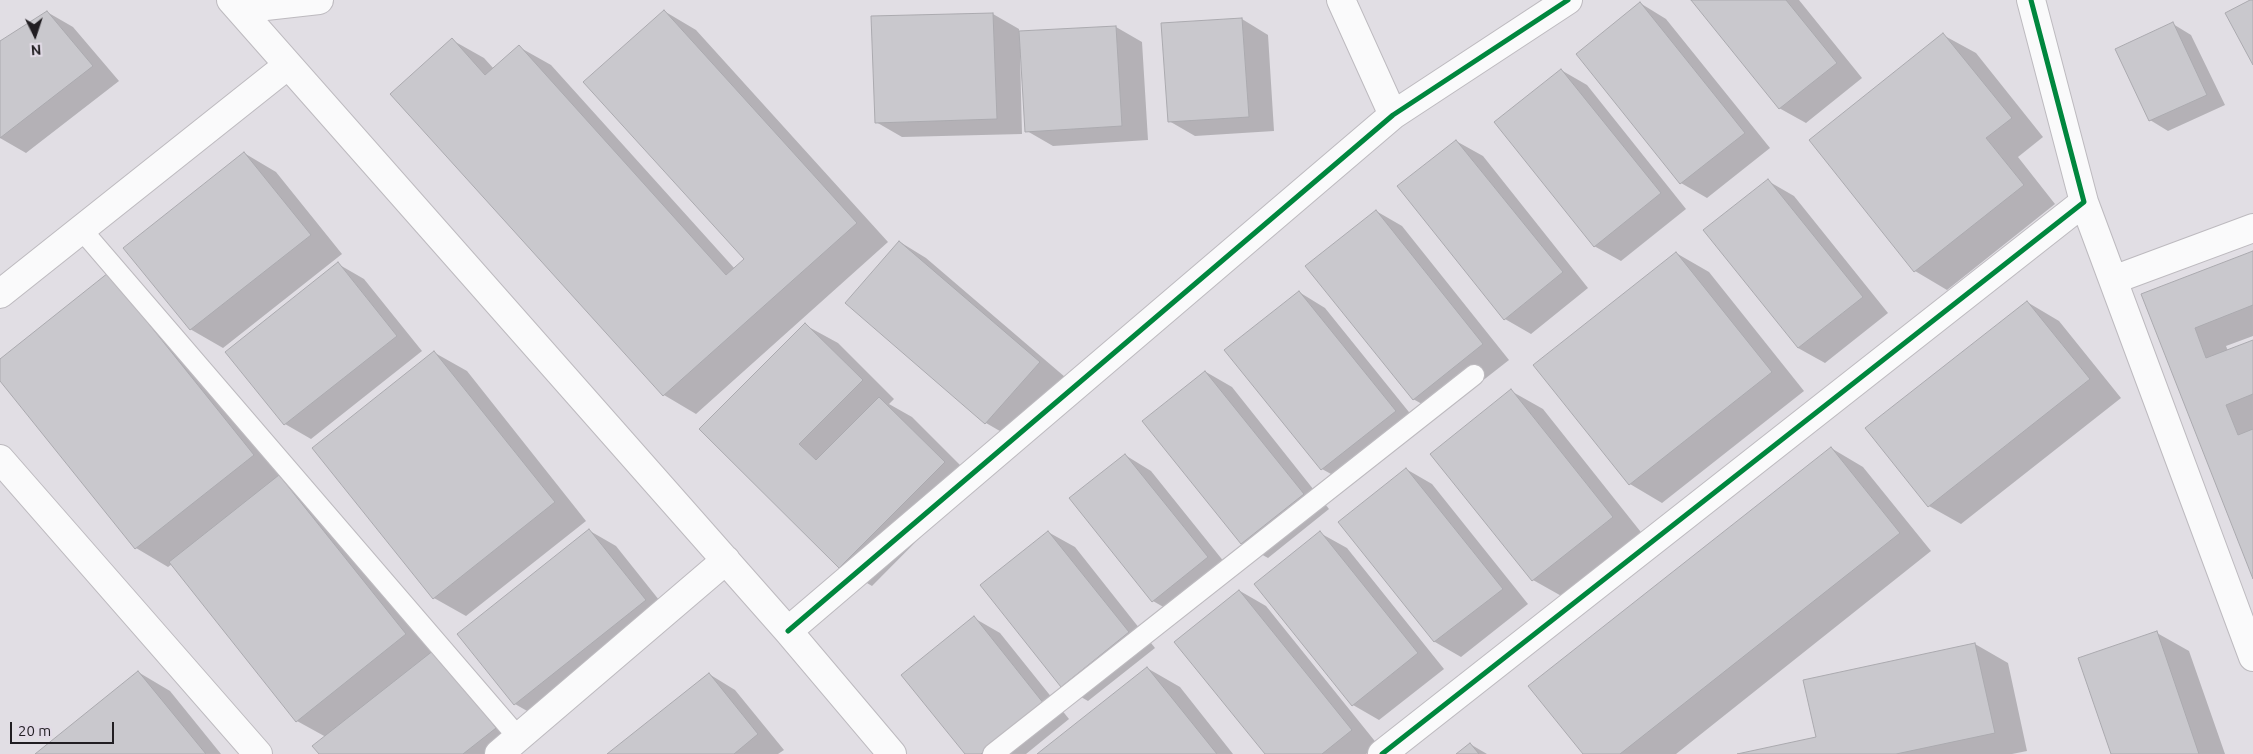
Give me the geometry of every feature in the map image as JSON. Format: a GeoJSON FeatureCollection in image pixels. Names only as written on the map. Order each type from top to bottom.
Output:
{"type":"FeatureCollection","features":[{"type":"Feature","properties":{"kind":"street"},"geometry":{"type":"LineString","coordinates":[[235,5],[319,0]]}},
{"type":"Feature","properties":{"kind":"street"},"geometry":{"type":"LineString","coordinates":[[1341,0],[1393,114]]}},
{"type":"Feature","properties":{"kind":"street"},"geometry":{"type":"LineString","coordinates":[[788,631],[1393,114],[1568,0]]}},
{"type":"Feature","properties":{"kind":"street"},"geometry":{"type":"LineString","coordinates":[[2031,0],[2084,202],[2253,657]]}},
{"type":"Feature","properties":{"kind":"street"},"geometry":{"type":"LineString","coordinates":[[235,5],[726,560],[892,754]]}},
{"type":"Feature","properties":{"kind":"street"},"geometry":{"type":"LineString","coordinates":[[0,294],[288,65]]}},
{"type":"Feature","properties":{"kind":"street"},"geometry":{"type":"LineString","coordinates":[[1382,754],[2084,202]]}},
{"type":"Feature","properties":{"kind":"street"},"geometry":{"type":"LineString","coordinates":[[2114,280],[2253,228]]}},
{"type":"Feature","properties":{"kind":"street"},"geometry":{"type":"LineString","coordinates":[[0,459],[258,754]]}},
{"type":"Feature","properties":{"kind":"street"},"geometry":{"type":"LineString","coordinates":[[508,746],[726,560]]}},
{"type":"Feature","properties":{"kind":"lane"},"geometry":{"type":"LineString","coordinates":[[80,229],[508,746]]}},
{"type":"Feature","properties":{"kind":"lane"},"geometry":{"type":"LineString","coordinates":[[993,754],[1474,375]]}},
{"type":"Feature","properties":{"kind":"building"},"geometry":{"type":"Polygon","coordinates":[[[1691,0],[1786,0],[1837,63],[1779,109],[1691,0]]]}},
{"type":"Feature","properties":{"kind":"building"},"geometry":{"type":"Polygon","coordinates":[[[2253,0],[2253,65],[2225,13],[2253,0]]]}},
{"type":"Feature","properties":{"kind":"building"},"geometry":{"type":"Polygon","coordinates":[[[1640,2],[1745,133],[1680,184],[1576,54],[1640,2]]]}},
{"type":"Feature","properties":{"kind":"building"},"geometry":{"type":"Polygon","coordinates":[[[664,10],[857,223],[663,396],[390,94],[452,38],[485,75],[519,45],[726,275],[744,259],[583,82],[664,10]]]}},
{"type":"Feature","properties":{"kind":"building"},"geometry":{"type":"Polygon","coordinates":[[[47,11],[93,66],[0,138],[0,41],[47,11]]]}},
{"type":"Feature","properties":{"kind":"building"},"geometry":{"type":"Polygon","coordinates":[[[993,13],[997,119],[875,123],[871,16],[993,13]]]}},
{"type":"Feature","properties":{"kind":"building"},"geometry":{"type":"Polygon","coordinates":[[[1242,18],[1249,117],[1168,122],[1161,23],[1242,18]]]}},
{"type":"Feature","properties":{"kind":"building"},"geometry":{"type":"Polygon","coordinates":[[[2173,22],[2207,95],[2149,121],[2115,49],[2173,22]]]}},
{"type":"Feature","properties":{"kind":"building"},"geometry":{"type":"Polygon","coordinates":[[[1116,26],[1122,126],[1025,132],[1019,31],[1116,26]]]}},
{"type":"Feature","properties":{"kind":"building"},"geometry":{"type":"Polygon","coordinates":[[[1943,33],[2012,118],[1986,138],[2024,185],[1914,272],[1809,140],[1943,33]]]}},
{"type":"Feature","properties":{"kind":"building"},"geometry":{"type":"Polygon","coordinates":[[[1561,69],[1661,193],[1594,247],[1494,122],[1561,69]]]}},
{"type":"Feature","properties":{"kind":"building"},"geometry":{"type":"Polygon","coordinates":[[[1456,140],[1563,272],[1504,320],[1397,186],[1456,140]]]}},
{"type":"Feature","properties":{"kind":"building"},"geometry":{"type":"Polygon","coordinates":[[[244,152],[311,235],[190,330],[123,248],[244,152]]]}},
{"type":"Feature","properties":{"kind":"building"},"geometry":{"type":"Polygon","coordinates":[[[1768,179],[1863,297],[1798,348],[1703,230],[1768,179]]]}},
{"type":"Feature","properties":{"kind":"building"},"geometry":{"type":"Polygon","coordinates":[[[1376,210],[1483,344],[1413,400],[1305,266],[1376,210]]]}},
{"type":"Feature","properties":{"kind":"building"},"geometry":{"type":"Polygon","coordinates":[[[899,241],[1040,362],[985,424],[845,303],[899,241]]]}},
{"type":"Feature","properties":{"kind":"building"},"geometry":{"type":"Polygon","coordinates":[[[2253,251],[2253,305],[2195,328],[2206,358],[2253,340],[2253,394],[2226,405],[2238,435],[2253,429],[2253,579],[2141,294],[2253,251]]]}},
{"type":"Feature","properties":{"kind":"building"},"geometry":{"type":"Polygon","coordinates":[[[1676,252],[1772,372],[1629,485],[1533,365],[1676,252]]]}},
{"type":"Feature","properties":{"kind":"building"},"geometry":{"type":"Polygon","coordinates":[[[338,262],[397,336],[284,425],[225,352],[338,262]]]}},
{"type":"Feature","properties":{"kind":"building"},"geometry":{"type":"Polygon","coordinates":[[[108,273],[254,455],[135,549],[0,381],[0,359],[108,273]]]}},
{"type":"Feature","properties":{"kind":"building"},"geometry":{"type":"Polygon","coordinates":[[[1299,291],[1396,411],[1321,470],[1224,350],[1299,291]]]}},
{"type":"Feature","properties":{"kind":"building"},"geometry":{"type":"Polygon","coordinates":[[[2027,301],[2090,379],[1928,507],[1865,428],[2027,301]]]}},
{"type":"Feature","properties":{"kind":"building"},"geometry":{"type":"Polygon","coordinates":[[[805,323],[863,380],[799,444],[816,460],[879,397],[945,462],[839,568],[699,429],[805,323]]]}},
{"type":"Feature","properties":{"kind":"building"},"geometry":{"type":"Polygon","coordinates":[[[434,351],[555,502],[433,599],[312,448],[434,351]]]}},
{"type":"Feature","properties":{"kind":"building"},"geometry":{"type":"Polygon","coordinates":[[[1205,371],[1304,494],[1241,544],[1142,421],[1205,371]]]}},
{"type":"Feature","properties":{"kind":"building"},"geometry":{"type":"Polygon","coordinates":[[[1511,389],[1613,517],[1532,581],[1430,454],[1511,389]]]}},
{"type":"Feature","properties":{"kind":"building"},"geometry":{"type":"Polygon","coordinates":[[[1831,447],[1900,533],[1620,754],[1583,754],[1528,686],[1831,447]]]}},
{"type":"Feature","properties":{"kind":"building"},"geometry":{"type":"Polygon","coordinates":[[[1125,454],[1208,557],[1152,602],[1069,498],[1125,454]]]}},
{"type":"Feature","properties":{"kind":"building"},"geometry":{"type":"Polygon","coordinates":[[[1406,468],[1503,589],[1434,642],[1338,522],[1406,468]]]}},
{"type":"Feature","properties":{"kind":"building"},"geometry":{"type":"Polygon","coordinates":[[[279,475],[406,634],[296,722],[169,562],[279,475]]]}},
{"type":"Feature","properties":{"kind":"building"},"geometry":{"type":"Polygon","coordinates":[[[589,529],[646,600],[514,705],[457,634],[589,529]]]}},
{"type":"Feature","properties":{"kind":"building"},"geometry":{"type":"Polygon","coordinates":[[[1048,531],[1129,632],[1061,687],[980,585],[1048,531]]]}},
{"type":"Feature","properties":{"kind":"building"},"geometry":{"type":"Polygon","coordinates":[[[1320,531],[1418,653],[1352,706],[1254,584],[1320,531]]]}},
{"type":"Feature","properties":{"kind":"building"},"geometry":{"type":"Polygon","coordinates":[[[1239,590],[1352,730],[1322,754],[1265,754],[1174,642],[1239,590]]]}},
{"type":"Feature","properties":{"kind":"building"},"geometry":{"type":"Polygon","coordinates":[[[974,616],[1044,704],[981,754],[965,754],[901,675],[974,616]]]}},
{"type":"Feature","properties":{"kind":"building"},"geometry":{"type":"Polygon","coordinates":[[[2157,631],[2199,754],[2111,754],[2078,658],[2157,631]]]}},
{"type":"Feature","properties":{"kind":"building"},"geometry":{"type":"Polygon","coordinates":[[[1975,643],[1995,733],[1896,754],[1737,754],[1816,737],[1803,680],[1975,643]]]}},
{"type":"Feature","properties":{"kind":"building"},"geometry":{"type":"Polygon","coordinates":[[[434,650],[496,728],[463,754],[319,754],[312,746],[434,650]]]}},
{"type":"Feature","properties":{"kind":"building"},"geometry":{"type":"Polygon","coordinates":[[[1147,667],[1217,754],[1037,754],[1147,667]]]}},
{"type":"Feature","properties":{"kind":"building"},"geometry":{"type":"Polygon","coordinates":[[[138,671],[206,754],[35,754],[138,671]]]}},
{"type":"Feature","properties":{"kind":"building"},"geometry":{"type":"Polygon","coordinates":[[[709,673],[758,734],[734,754],[607,754],[709,673]]]}},
{"type":"Feature","properties":{"kind":"building"},"geometry":{"type":"Polygon","coordinates":[[[1470,743],[1479,754],[1456,754],[1470,743]]]}},
{"type":"Feature","properties":{"kind":"cycle path"},"geometry":{"type":"LineString","coordinates":[[788,631],[1393,115],[1568,0]]}},
{"type":"Feature","properties":{"kind":"cycle path"},"geometry":{"type":"LineString","coordinates":[[1382,754],[2084,202],[2031,0]]}}]}
